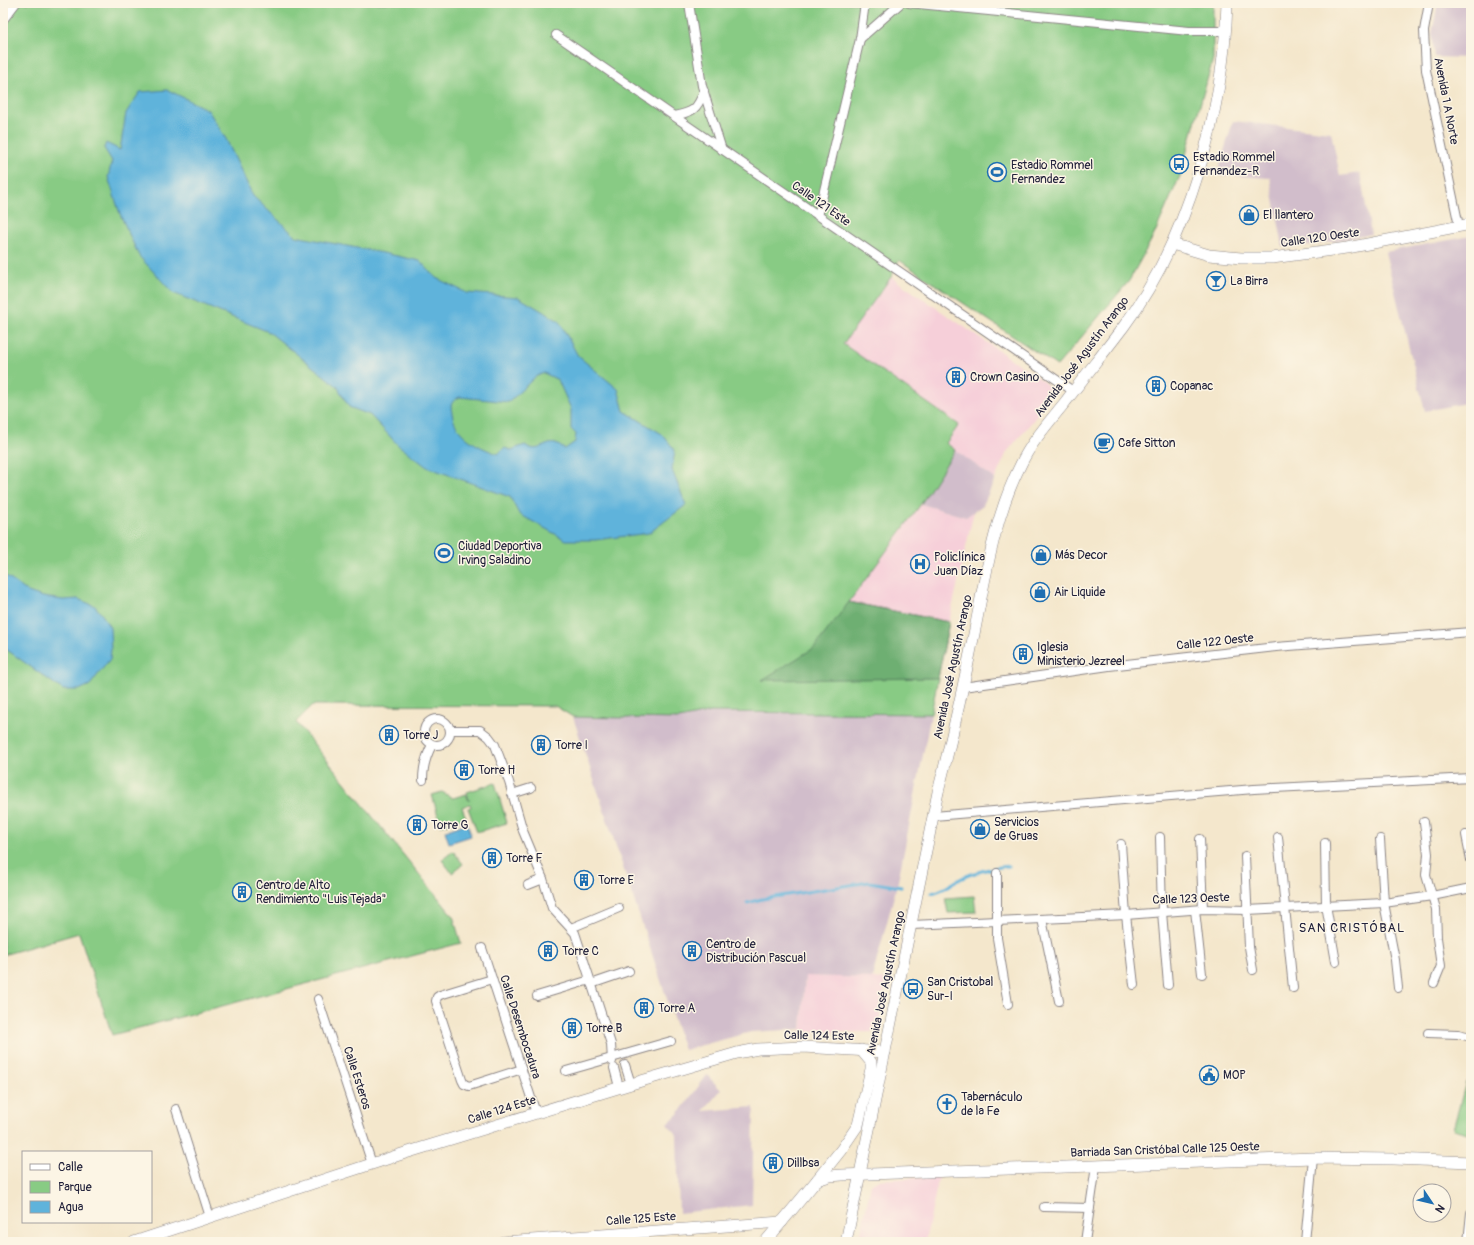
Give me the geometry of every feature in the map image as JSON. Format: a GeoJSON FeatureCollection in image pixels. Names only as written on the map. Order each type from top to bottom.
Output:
{"type":"FeatureCollection","features":[{"type":"Feature","properties":{"kind":"main road","name":"Avenida José Agustín Arango"},"geometry":{"type":"LineString","coordinates":[[846,1242],[934,816],[963,687],[992,546],[1002,510],[1015,476],[1029,449],[1125,324],[1150,288],[1172,244],[1202,163],[1215,103],[1226,31],[1227,3]]}},
{"type":"Feature","properties":{"kind":"main road","name":"Calle 120 Oeste"},"geometry":{"type":"LineString","coordinates":[[1172,244],[1210,255],[1240,258],[1272,258],[1347,248],[1471,224]]}},
{"type":"Feature","properties":{"kind":"main road","name":"Calle 124 Este"},"geometry":{"type":"LineString","coordinates":[[134,1242],[372,1164],[619,1087],[712,1060],[758,1049],[803,1047],[885,1052]]}},
{"type":"Feature","properties":{"kind":"main road"},"geometry":{"type":"LineString","coordinates":[[765,1242],[841,1150],[858,1125],[872,1069],[868,1056],[862,1050]]}},
{"type":"Feature","properties":{"kind":"main road","name":"Barriada San Cristóbal Calle 125 Oeste"},"geometry":{"type":"LineString","coordinates":[[817,1180],[830,1176],[1313,1158],[1471,1162]]}},
{"type":"Feature","properties":{"kind":"main road","name":"Calle 125 Este"},"geometry":{"type":"LineString","coordinates":[[503,1242],[782,1222]]}},
{"type":"Feature","properties":{"kind":"main road"},"geometry":{"type":"LineString","coordinates":[[754,1224],[762,1235],[762,1242]]}},
{"type":"Feature","properties":{"kind":"street"},"geometry":{"type":"LineString","coordinates":[[3,20],[16,3]]}},
{"type":"Feature","properties":{"kind":"street"},"geometry":{"type":"LineString","coordinates":[[689,3],[704,91],[722,150]]}},
{"type":"Feature","properties":{"kind":"street"},"geometry":{"type":"LineString","coordinates":[[818,216],[860,38],[865,3]]}},
{"type":"Feature","properties":{"kind":"street"},"geometry":{"type":"LineString","coordinates":[[860,38],[901,3]]}},
{"type":"Feature","properties":{"kind":"street"},"geometry":{"type":"LineString","coordinates":[[909,3],[1189,32],[1226,31]]}},
{"type":"Feature","properties":{"kind":"street","name":"Avenida 1 A Norte"},"geometry":{"type":"LineString","coordinates":[[1429,3],[1424,31],[1426,70],[1459,226]]}},
{"type":"Feature","properties":{"kind":"street","name":"Calle 121 Este"},"geometry":{"type":"LineString","coordinates":[[556,35],[1073,391]]}},
{"type":"Feature","properties":{"kind":"street"},"geometry":{"type":"LineString","coordinates":[[674,116],[689,113],[699,103],[704,91]]}},
{"type":"Feature","properties":{"kind":"street","name":"Calle 122 Oeste"},"geometry":{"type":"LineString","coordinates":[[963,687],[1109,666],[1276,647],[1471,632]]}},
{"type":"Feature","properties":{"kind":"street"},"geometry":{"type":"LineString","coordinates":[[438,718],[448,724],[450,735],[443,744],[432,745],[425,739],[423,730],[427,722],[438,718]]}},
{"type":"Feature","properties":{"kind":"street"},"geometry":{"type":"LineString","coordinates":[[450,730],[480,730],[489,736],[495,745],[523,831],[543,879],[552,908],[575,933],[611,1044],[613,1062],[619,1087]]}},
{"type":"Feature","properties":{"kind":"street"},"geometry":{"type":"LineString","coordinates":[[423,780],[421,769],[432,745]]}},
{"type":"Feature","properties":{"kind":"street"},"geometry":{"type":"LineString","coordinates":[[934,816],[1254,789],[1471,778]]}},
{"type":"Feature","properties":{"kind":"street"},"geometry":{"type":"LineString","coordinates":[[512,794],[531,788]]}},
{"type":"Feature","properties":{"kind":"street"},"geometry":{"type":"LineString","coordinates":[[1424,822],[1428,854],[1426,875],[1436,909],[1437,938],[1441,966],[1434,983]]}},
{"type":"Feature","properties":{"kind":"street"},"geometry":{"type":"LineString","coordinates":[[1466,835],[1471,860]]}},
{"type":"Feature","properties":{"kind":"street"},"geometry":{"type":"LineString","coordinates":[[1160,837],[1162,912],[1168,985]]}},
{"type":"Feature","properties":{"kind":"street"},"geometry":{"type":"LineString","coordinates":[[1278,837],[1293,988]]}},
{"type":"Feature","properties":{"kind":"street"},"geometry":{"type":"LineString","coordinates":[[1200,839],[1199,910],[1202,974]]}},
{"type":"Feature","properties":{"kind":"street"},"geometry":{"type":"LineString","coordinates":[[1380,839],[1384,903],[1395,960],[1398,988]]}},
{"type":"Feature","properties":{"kind":"street"},"geometry":{"type":"LineString","coordinates":[[1325,843],[1326,905],[1336,962]]}},
{"type":"Feature","properties":{"kind":"street"},"geometry":{"type":"LineString","coordinates":[[1121,844],[1126,915],[1134,985]]}},
{"type":"Feature","properties":{"kind":"street"},"geometry":{"type":"LineString","coordinates":[[1245,856],[1249,947],[1252,970]]}},
{"type":"Feature","properties":{"kind":"street"},"geometry":{"type":"LineString","coordinates":[[997,873],[997,938],[1008,1004]]}},
{"type":"Feature","properties":{"kind":"street"},"geometry":{"type":"LineString","coordinates":[[528,885],[543,879]]}},
{"type":"Feature","properties":{"kind":"street","name":"Calle 123 Oeste"},"geometry":{"type":"LineString","coordinates":[[912,925],[1199,910],[1247,910],[1384,903],[1432,896],[1471,888]]}},
{"type":"Feature","properties":{"kind":"street"},"geometry":{"type":"LineString","coordinates":[[571,928],[619,908]]}},
{"type":"Feature","properties":{"kind":"street"},"geometry":{"type":"LineString","coordinates":[[1042,918],[1059,1001]]}},
{"type":"Feature","properties":{"kind":"street","name":"Calle Desembocadura"},"geometry":{"type":"LineString","coordinates":[[482,948],[536,1113]]}},
{"type":"Feature","properties":{"kind":"street"},"geometry":{"type":"LineString","coordinates":[[537,996],[629,972]]}},
{"type":"Feature","properties":{"kind":"street"},"geometry":{"type":"LineString","coordinates":[[492,980],[437,997],[436,1001],[462,1080],[464,1084],[469,1086],[522,1069]]}},
{"type":"Feature","properties":{"kind":"street","name":"Calle Esteros"},"geometry":{"type":"LineString","coordinates":[[318,999],[372,1164]]}},
{"type":"Feature","properties":{"kind":"street"},"geometry":{"type":"LineString","coordinates":[[1428,1033],[1458,1034],[1471,1037]]}},
{"type":"Feature","properties":{"kind":"street"},"geometry":{"type":"LineString","coordinates":[[566,1071],[613,1062],[671,1041]]}},
{"type":"Feature","properties":{"kind":"street"},"geometry":{"type":"LineString","coordinates":[[611,1044],[623,1059],[630,1084]]}},
{"type":"Feature","properties":{"kind":"street"},"geometry":{"type":"LineString","coordinates":[[176,1109],[210,1217]]}},
{"type":"Feature","properties":{"kind":"street"},"geometry":{"type":"LineString","coordinates":[[1305,1242],[1313,1158]]}},
{"type":"Feature","properties":{"kind":"street"},"geometry":{"type":"LineString","coordinates":[[1085,1242],[1096,1166]]}},
{"type":"Feature","properties":{"kind":"street"},"geometry":{"type":"LineString","coordinates":[[1044,1207],[1090,1208]]}},
{"type":"Feature","properties":{"kind":"street"},"geometry":{"type":"LineString","coordinates":[[1468,1242],[1471,1213]]}},
{"type":"Feature","properties":{"kind":"shaded area"},"geometry":{"type":"Polygon","coordinates":[[[1438,3],[1471,3],[1471,58],[1435,57],[1432,34],[1438,3]]]}},
{"type":"Feature","properties":{"kind":"shaded area"},"geometry":{"type":"Polygon","coordinates":[[[1233,121],[1331,132],[1340,176],[1360,173],[1371,234],[1314,245],[1283,247],[1270,178],[1217,175],[1233,121]]]}},
{"type":"Feature","properties":{"kind":"shaded area"},"geometry":{"type":"Polygon","coordinates":[[[1471,236],[1471,402],[1425,411],[1385,252],[1471,236]]]}},
{"type":"Feature","properties":{"kind":"shaded area"},"geometry":{"type":"Polygon","coordinates":[[[891,277],[1039,378],[1049,387],[1051,393],[1034,419],[1007,452],[995,479],[946,444],[959,425],[842,345],[891,277]]]}},
{"type":"Feature","properties":{"kind":"shaded area"},"geometry":{"type":"Polygon","coordinates":[[[955,450],[995,479],[983,505],[966,517],[921,504],[955,450]]]}},
{"type":"Feature","properties":{"kind":"shaded area","name":"Policlínica Juan Díaz"},"geometry":{"type":"Polygon","coordinates":[[[921,504],[966,517],[974,511],[949,622],[849,602],[921,504]]]}},
{"type":"Feature","properties":{"kind":"shaded area"},"geometry":{"type":"Polygon","coordinates":[[[711,712],[931,714],[898,881],[872,978],[805,976],[801,1029],[751,1032],[684,1050],[573,717],[679,719],[711,712]]]}},
{"type":"Feature","properties":{"kind":"shaded area"},"geometry":{"type":"Polygon","coordinates":[[[805,976],[872,978],[886,980],[879,1022],[874,1026],[872,1032],[801,1032],[805,976]]]}},
{"type":"Feature","properties":{"kind":"shaded area"},"geometry":{"type":"Polygon","coordinates":[[[707,1075],[721,1090],[703,1111],[754,1107],[752,1205],[679,1213],[677,1135],[667,1124],[678,1114],[707,1075]]]}},
{"type":"Feature","properties":{"kind":"shaded area"},"geometry":{"type":"Polygon","coordinates":[[[939,1177],[925,1242],[859,1242],[871,1184],[877,1180],[939,1177]]]}},
{"type":"Feature","properties":{"kind":"green space","name":"Ciudad Deportiva Irving Saladino"},"geometry":{"type":"Polygon","coordinates":[[[3,3],[1213,3],[1213,59],[1180,176],[1154,235],[1129,281],[1057,366],[899,260],[891,277],[843,344],[959,425],[946,443],[955,450],[921,504],[849,602],[949,622],[931,714],[711,712],[679,719],[573,717],[555,706],[313,705],[296,722],[453,916],[461,943],[112,1035],[79,933],[3,955],[3,3]]]}},
{"type":"Feature","properties":{"kind":"green space"},"geometry":{"type":"Polygon","coordinates":[[[849,602],[949,622],[938,678],[762,680],[814,648],[849,602]]]}},
{"type":"Feature","properties":{"kind":"green space"},"geometry":{"type":"Polygon","coordinates":[[[495,783],[507,823],[477,832],[468,808],[471,807],[470,804],[462,807],[466,818],[441,826],[432,795],[442,792],[453,798],[466,794],[469,801],[467,792],[495,783]]]}},
{"type":"Feature","properties":{"kind":"green space"},"geometry":{"type":"Polygon","coordinates":[[[453,851],[463,864],[452,873],[442,860],[453,851]]]}},
{"type":"Feature","properties":{"kind":"green space"},"geometry":{"type":"Polygon","coordinates":[[[974,896],[976,912],[948,913],[945,898],[974,896]]]}},
{"type":"Feature","properties":{"kind":"green space"},"geometry":{"type":"Polygon","coordinates":[[[1466,1082],[1471,1083],[1471,1134],[1453,1129],[1466,1082]]]}},
{"type":"Feature","properties":{"kind":"water"},"geometry":{"type":"Polygon","coordinates":[[[168,90],[208,110],[226,139],[253,196],[295,236],[420,261],[436,278],[467,293],[518,297],[559,321],[578,356],[618,389],[624,411],[662,434],[675,450],[672,470],[686,505],[649,533],[595,540],[566,540],[519,514],[510,497],[427,467],[398,445],[370,415],[349,407],[337,386],[269,332],[173,293],[139,256],[120,214],[108,177],[112,161],[104,148],[106,143],[120,150],[126,113],[140,92],[168,90]],[[544,373],[535,377],[509,402],[460,397],[453,401],[451,405],[454,421],[469,440],[498,454],[504,448],[511,450],[525,445],[534,449],[548,444],[556,444],[565,449],[575,442],[576,434],[571,429],[571,409],[558,380],[544,373]]]}},
{"type":"Feature","properties":{"kind":"water"},"geometry":{"type":"Polygon","coordinates":[[[3,574],[28,592],[43,597],[63,600],[78,599],[95,606],[103,616],[110,628],[110,659],[90,685],[79,690],[63,690],[3,647],[3,574]]]}},
{"type":"Feature","properties":{"kind":"water"},"geometry":{"type":"Polygon","coordinates":[[[467,823],[471,836],[449,843],[445,831],[467,823]]]}},
{"type":"Feature","properties":{"kind":"waterway"},"geometry":{"type":"LineString","coordinates":[[932,893],[944,889],[971,874],[1009,866]]}},
{"type":"Feature","properties":{"kind":"waterway"},"geometry":{"type":"LineString","coordinates":[[747,903],[762,899],[869,882],[901,887]]}},
{"type":"Feature","properties":{"kind":"place","name":"Estadio Rommel Fernandez-R"},"geometry":{"type":"Point","coordinates":[1179,164]}},
{"type":"Feature","properties":{"kind":"place","name":"Estadio Rommel Fernandez"},"geometry":{"type":"Point","coordinates":[997,172]}},
{"type":"Feature","properties":{"kind":"place","name":"El llantero"},"geometry":{"type":"Point","coordinates":[1249,215]}},
{"type":"Feature","properties":{"kind":"place","name":"La Birra"},"geometry":{"type":"Point","coordinates":[1216,281]}},
{"type":"Feature","properties":{"kind":"place","name":"Crown Casino"},"geometry":{"type":"Point","coordinates":[956,377]}},
{"type":"Feature","properties":{"kind":"place","name":"Copanac"},"geometry":{"type":"Point","coordinates":[1156,386]}},
{"type":"Feature","properties":{"kind":"place","name":"Cafe Sitton"},"geometry":{"type":"Point","coordinates":[1104,443]}},
{"type":"Feature","properties":{"kind":"place","name":"Ciudad Deportiva Irving Saladino"},"geometry":{"type":"Point","coordinates":[444,553]}},
{"type":"Feature","properties":{"kind":"place","name":"Más Decor"},"geometry":{"type":"Point","coordinates":[1041,555]}},
{"type":"Feature","properties":{"kind":"place","name":"Policlínica Juan Díaz"},"geometry":{"type":"Point","coordinates":[920,564]}},
{"type":"Feature","properties":{"kind":"place","name":"Air Liquide"},"geometry":{"type":"Point","coordinates":[1040,592]}},
{"type":"Feature","properties":{"kind":"place","name":"Iglesia Ministerio Jezreel"},"geometry":{"type":"Point","coordinates":[1023,654]}},
{"type":"Feature","properties":{"kind":"place","name":"Torre J"},"geometry":{"type":"Point","coordinates":[389,735]}},
{"type":"Feature","properties":{"kind":"place","name":"Torre I"},"geometry":{"type":"Point","coordinates":[541,745]}},
{"type":"Feature","properties":{"kind":"place","name":"Torre H"},"geometry":{"type":"Point","coordinates":[464,770]}},
{"type":"Feature","properties":{"kind":"place","name":"Torre G"},"geometry":{"type":"Point","coordinates":[417,825]}},
{"type":"Feature","properties":{"kind":"place","name":"Servicios de Gruas"},"geometry":{"type":"Point","coordinates":[980,829]}},
{"type":"Feature","properties":{"kind":"place","name":"Torre F"},"geometry":{"type":"Point","coordinates":[492,858]}},
{"type":"Feature","properties":{"kind":"place","name":"Torre E"},"geometry":{"type":"Point","coordinates":[584,880]}},
{"type":"Feature","properties":{"kind":"place","name":"Centro de Alto Rendimiento \"Luis Tejada\""},"geometry":{"type":"Point","coordinates":[242,892]}},
{"type":"Feature","properties":{"kind":"place","name":"Torre C"},"geometry":{"type":"Point","coordinates":[548,951]}},
{"type":"Feature","properties":{"kind":"place","name":"Centro de Distribución Pascual"},"geometry":{"type":"Point","coordinates":[692,951]}},
{"type":"Feature","properties":{"kind":"place","name":"San Cristobal Sur-I"},"geometry":{"type":"Point","coordinates":[913,989]}},
{"type":"Feature","properties":{"kind":"place","name":"Torre A"},"geometry":{"type":"Point","coordinates":[644,1008]}},
{"type":"Feature","properties":{"kind":"place","name":"Torre B"},"geometry":{"type":"Point","coordinates":[572,1028]}},
{"type":"Feature","properties":{"kind":"place","name":"MOP"},"geometry":{"type":"Point","coordinates":[1209,1075]}},
{"type":"Feature","properties":{"kind":"place","name":"Tabernáculo de la Fe"},"geometry":{"type":"Point","coordinates":[947,1104]}},
{"type":"Feature","properties":{"kind":"place","name":"Dillbsa"},"geometry":{"type":"Point","coordinates":[773,1163]}},
{"type":"Feature","properties":{"kind":"district","name":"SAN CRISTÓBAL"},"geometry":{"type":"Point","coordinates":[1352,928]}}]}
